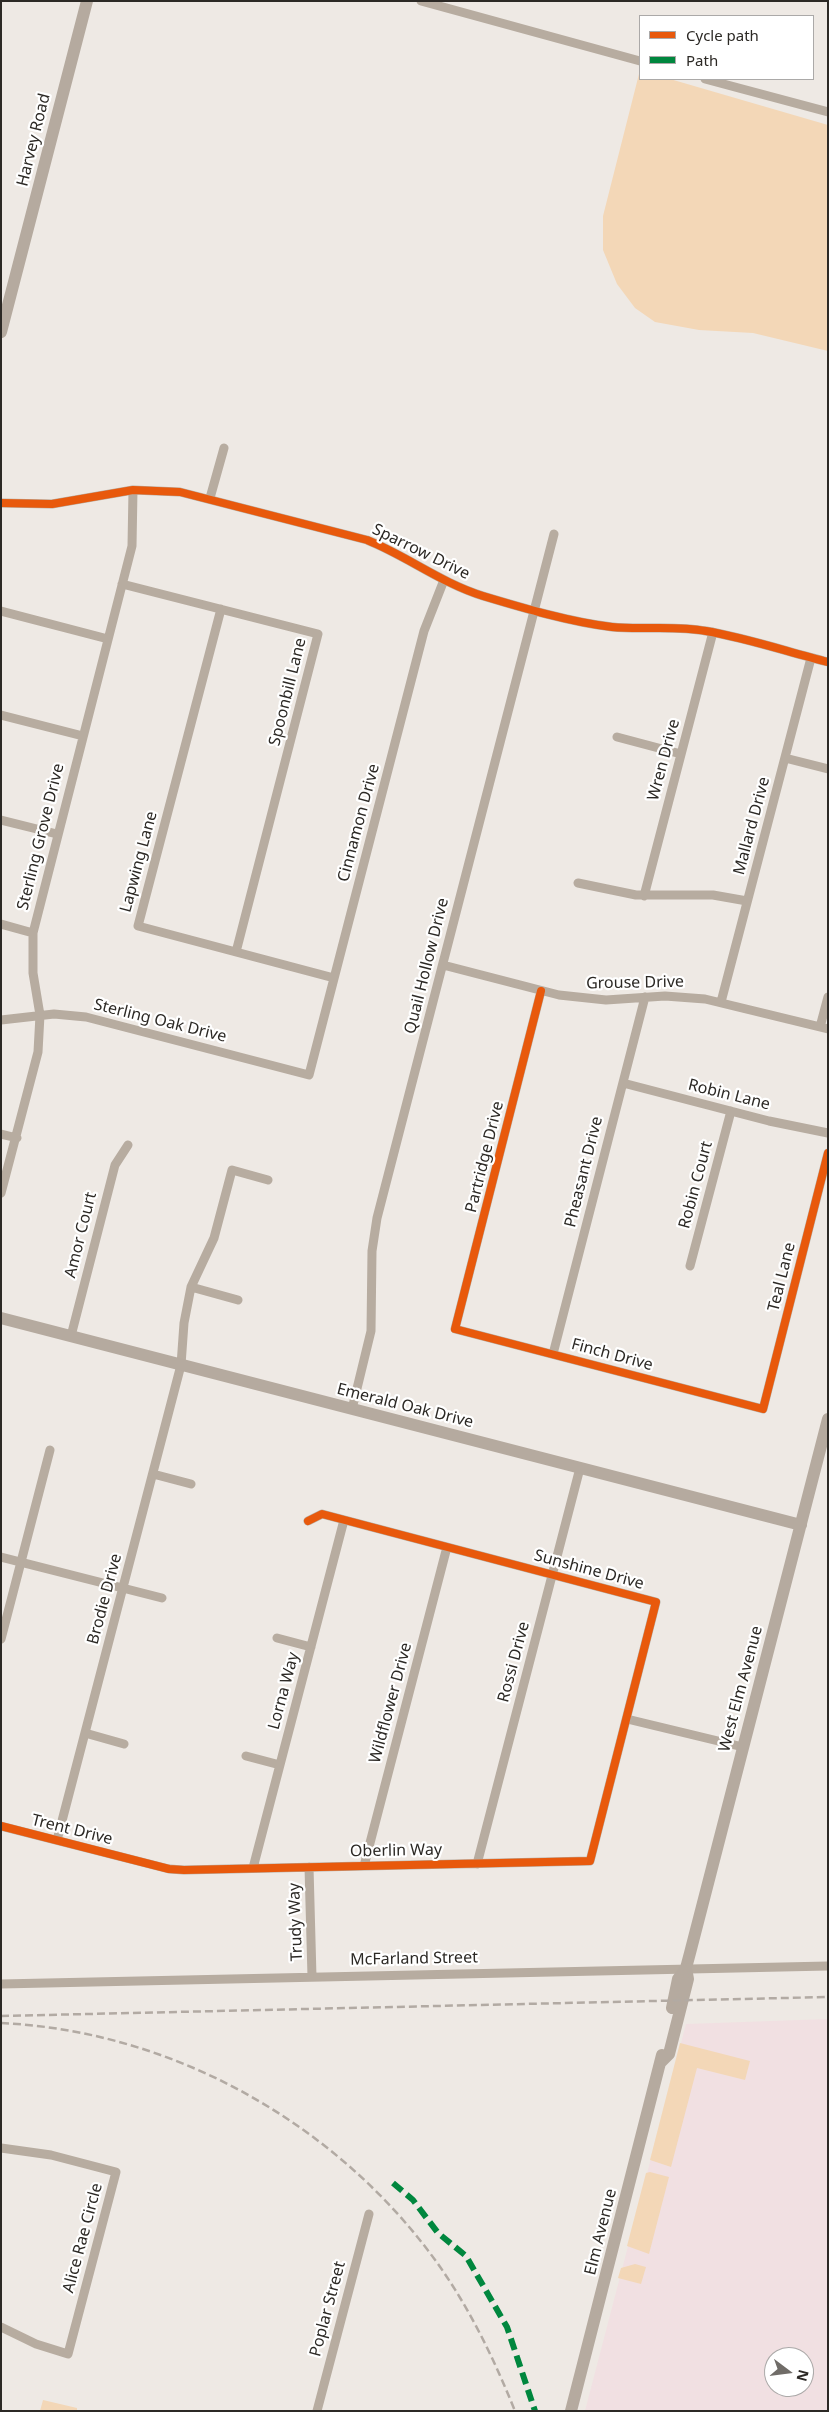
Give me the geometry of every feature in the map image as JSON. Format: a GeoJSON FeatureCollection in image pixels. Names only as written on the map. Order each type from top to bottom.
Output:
{"type":"FeatureCollection","features":[{"type":"Feature","properties":{"kind":"street","name":"Harvey Road"},"geometry":{"type":"LineString","coordinates":[[1,332],[87,1]]}},
{"type":"Feature","properties":{"kind":"street"},"geometry":{"type":"LineString","coordinates":[[427,2],[639,61]]}},
{"type":"Feature","properties":{"kind":"street"},"geometry":{"type":"LineString","coordinates":[[709,80],[828,112]]}},
{"type":"Feature","properties":{"kind":"street"},"geometry":{"type":"LineString","coordinates":[[210,498],[224,448]]}},
{"type":"Feature","properties":{"kind":"street","name":"Sparrow Drive"},"geometry":{"type":"LineString","coordinates":[[1,503],[52,504],[133,490],[180,492],[210,498],[367,540],[388,548],[444,580],[483,596],[534,610],[613,627],[683,628],[713,632],[828,662]]}},
{"type":"Feature","properties":{"kind":"street","name":"Sterling Grove Drive"},"geometry":{"type":"LineString","coordinates":[[1,1193],[17,1138],[38,1052],[40,1015],[33,973],[33,932],[122,584],[134,530],[133,490]]}},
{"type":"Feature","properties":{"kind":"street","name":"Quail Hollow Drive"},"geometry":{"type":"LineString","coordinates":[[352,1409],[371,1330],[371,1273],[374,1233],[554,534]]}},
{"type":"Feature","properties":{"kind":"street","name":"Cinnamon Drive"},"geometry":{"type":"LineString","coordinates":[[309,1075],[424,631],[444,580]]}},
{"type":"Feature","properties":{"kind":"street","name":"Spoonbill Lane"},"geometry":{"type":"LineString","coordinates":[[122,584],[318,634],[236,952]]}},
{"type":"Feature","properties":{"kind":"street","name":"Lapwing Lane"},"geometry":{"type":"LineString","coordinates":[[221,609],[138,926],[334,978]]}},
{"type":"Feature","properties":{"kind":"street"},"geometry":{"type":"LineString","coordinates":[[1,611],[108,638]]}},
{"type":"Feature","properties":{"kind":"street","name":"Wren Drive"},"geometry":{"type":"LineString","coordinates":[[644,896],[713,632]]}},
{"type":"Feature","properties":{"kind":"street","name":"Mallard Drive"},"geometry":{"type":"LineString","coordinates":[[721,1002],[811,658]]}},
{"type":"Feature","properties":{"kind":"street"},"geometry":{"type":"LineString","coordinates":[[1,715],[82,736]]}},
{"type":"Feature","properties":{"kind":"street"},"geometry":{"type":"LineString","coordinates":[[617,737],[681,754]]}},
{"type":"Feature","properties":{"kind":"street"},"geometry":{"type":"LineString","coordinates":[[785,758],[828,769]]}},
{"type":"Feature","properties":{"kind":"street"},"geometry":{"type":"LineString","coordinates":[[1,820],[57,834]]}},
{"type":"Feature","properties":{"kind":"street"},"geometry":{"type":"LineString","coordinates":[[578,883],[614,892],[644,896],[713,895],[747,901]]}},
{"type":"Feature","properties":{"kind":"street"},"geometry":{"type":"LineString","coordinates":[[1,924],[33,932]]}},
{"type":"Feature","properties":{"kind":"street","name":"Grouse Drive"},"geometry":{"type":"LineString","coordinates":[[443,965],[541,991],[582,999],[606,1000],[687,996],[721,1002],[824,1028]]}},
{"type":"Feature","properties":{"kind":"street","name":"Partridge Drive"},"geometry":{"type":"LineString","coordinates":[[455,1329],[541,991]]}},
{"type":"Feature","properties":{"kind":"street","name":"Pheasant Drive"},"geometry":{"type":"LineString","coordinates":[[553,1354],[644,997]]}},
{"type":"Feature","properties":{"kind":"street"},"geometry":{"type":"LineString","coordinates":[[824,1028],[828,998]]}},
{"type":"Feature","properties":{"kind":"street","name":"Sterling Oak Drive"},"geometry":{"type":"LineString","coordinates":[[1,1020],[40,1015],[86,1017],[309,1075]]}},
{"type":"Feature","properties":{"kind":"street","name":"Robin Lane"},"geometry":{"type":"LineString","coordinates":[[623,1083],[731,1111],[828,1132]]}},
{"type":"Feature","properties":{"kind":"street","name":"Robin Court"},"geometry":{"type":"LineString","coordinates":[[690,1266],[731,1111]]}},
{"type":"Feature","properties":{"kind":"street"},"geometry":{"type":"LineString","coordinates":[[1,1134],[17,1138]]}},
{"type":"Feature","properties":{"kind":"street","name":"Amor Court"},"geometry":{"type":"LineString","coordinates":[[71,1336],[115,1165],[128,1145]]}},
{"type":"Feature","properties":{"kind":"street","name":"Teal Lane"},"geometry":{"type":"LineString","coordinates":[[763,1409],[828,1153]]}},
{"type":"Feature","properties":{"kind":"street","name":"Brodie Drive"},"geometry":{"type":"LineString","coordinates":[[58,1840],[181,1365],[184,1323],[191,1288],[214,1238],[232,1170],[268,1180]]}},
{"type":"Feature","properties":{"kind":"street"},"geometry":{"type":"LineString","coordinates":[[191,1288],[238,1300]]}},
{"type":"Feature","properties":{"kind":"street","name":"Emerald Oak Drive"},"geometry":{"type":"LineString","coordinates":[[1,1318],[801,1525]]}},
{"type":"Feature","properties":{"kind":"street","name":"Finch Drive"},"geometry":{"type":"LineString","coordinates":[[455,1329],[763,1409]]}},
{"type":"Feature","properties":{"kind":"street","name":"West Elm Avenue"},"geometry":{"type":"LineString","coordinates":[[678,2000],[678,1978],[686,1968],[828,1418]]}},
{"type":"Feature","properties":{"kind":"street"},"geometry":{"type":"LineString","coordinates":[[1,1639],[50,1450]]}},
{"type":"Feature","properties":{"kind":"street","name":"Rossi Drive"},"geometry":{"type":"LineString","coordinates":[[477,1864],[580,1468]]}},
{"type":"Feature","properties":{"kind":"street"},"geometry":{"type":"LineString","coordinates":[[153,1474],[191,1484]]}},
{"type":"Feature","properties":{"kind":"street","name":"Sunshine Drive"},"geometry":{"type":"LineString","coordinates":[[308,1521],[322,1514],[656,1602],[590,1861]]}},
{"type":"Feature","properties":{"kind":"street","name":"Lorna Way"},"geometry":{"type":"LineString","coordinates":[[253,1868],[344,1520]]}},
{"type":"Feature","properties":{"kind":"street","name":"Wildflower Drive"},"geometry":{"type":"LineString","coordinates":[[364,1866],[447,1547]]}},
{"type":"Feature","properties":{"kind":"street"},"geometry":{"type":"LineString","coordinates":[[1,1557],[162,1598]]}},
{"type":"Feature","properties":{"kind":"street"},"geometry":{"type":"LineString","coordinates":[[277,1638],[311,1647]]}},
{"type":"Feature","properties":{"kind":"street"},"geometry":{"type":"LineString","coordinates":[[627,1719],[742,1747]]}},
{"type":"Feature","properties":{"kind":"street"},"geometry":{"type":"LineString","coordinates":[[85,1733],[124,1744]]}},
{"type":"Feature","properties":{"kind":"street"},"geometry":{"type":"LineString","coordinates":[[246,1756],[280,1765]]}},
{"type":"Feature","properties":{"kind":"street","name":"Trent Drive"},"geometry":{"type":"LineString","coordinates":[[1,1826],[169,1869],[202,1870]]}},
{"type":"Feature","properties":{"kind":"street","name":"Oberlin Way"},"geometry":{"type":"LineString","coordinates":[[202,1870],[590,1861]]}},
{"type":"Feature","properties":{"kind":"street","name":"Trudy Way"},"geometry":{"type":"LineString","coordinates":[[309,1867],[312,1977]]}},
{"type":"Feature","properties":{"kind":"street","name":"McFarland Street"},"geometry":{"type":"LineString","coordinates":[[1,1984],[828,1966]]}},
{"type":"Feature","properties":{"kind":"street","name":"Elm Avenue"},"geometry":{"type":"LineString","coordinates":[[571,2411],[678,2000]]}},
{"type":"Feature","properties":{"kind":"street","name":"Alice Rae Circle"},"geometry":{"type":"LineString","coordinates":[[1,2148],[51,2155],[116,2172],[68,2354],[36,2344],[1,2326]]}},
{"type":"Feature","properties":{"kind":"street","name":"Poplar Street"},"geometry":{"type":"LineString","coordinates":[[317,2411],[369,2214]]}},
{"type":"Feature","properties":{"kind":"shaded area"},"geometry":{"type":"Polygon","coordinates":[[[639,74],[639,80],[673,80],[828,125],[828,351],[753,333],[699,330],[655,322],[635,308],[617,284],[603,250],[603,216],[639,74]]]}},
{"type":"Feature","properties":{"kind":"shaded area"},"geometry":{"type":"Polygon","coordinates":[[[828,2019],[828,2411],[585,2411],[686,2024],[828,2019]]]}},
{"type":"Feature","properties":{"kind":"shaded area"},"geometry":{"type":"Polygon","coordinates":[[[680,2043],[750,2061],[745,2080],[697,2068],[671,2167],[650,2160],[680,2043]]]}},
{"type":"Feature","properties":{"kind":"shaded area"},"geometry":{"type":"Polygon","coordinates":[[[650,2172],[669,2177],[649,2254],[627,2246],[646,2173],[650,2172]]]}},
{"type":"Feature","properties":{"kind":"shaded area"},"geometry":{"type":"Polygon","coordinates":[[[635,2264],[646,2267],[641,2284],[618,2278],[621,2268],[635,2264]]]}},
{"type":"Feature","properties":{"kind":"shaded area"},"geometry":{"type":"Polygon","coordinates":[[[43,2400],[77,2408],[77,2411],[40,2411],[43,2400]]]}},
{"type":"Feature","properties":{"kind":"railway"},"geometry":{"type":"LineString","coordinates":[[1,2016],[828,1997]]}},
{"type":"Feature","properties":{"kind":"railway"},"geometry":{"type":"LineString","coordinates":[[1,2023],[65,2030],[128,2044],[188,2066],[246,2094],[301,2128],[352,2168],[398,2214],[438,2264],[461,2299],[481,2335],[515,2411]]}},
{"type":"Feature","properties":{"kind":"marked path"},"geometry":{"type":"LineString","coordinates":[[393,2183],[413,2200],[438,2233],[466,2256],[507,2327],[535,2411]]}},
{"type":"Feature","properties":{"kind":"cycle path"},"geometry":{"type":"LineString","coordinates":[[1,503],[52,504],[133,490],[180,492],[367,540],[468,591],[547,614],[612,627],[683,628],[706,631],[752,641],[828,662]]}},
{"type":"Feature","properties":{"kind":"cycle path"},"geometry":{"type":"LineString","coordinates":[[541,991],[455,1329],[763,1409],[828,1153]]}},
{"type":"Feature","properties":{"kind":"cycle path"},"geometry":{"type":"LineString","coordinates":[[1,1826],[169,1869],[184,1870],[590,1861],[656,1602],[322,1514],[308,1521]]}}]}
